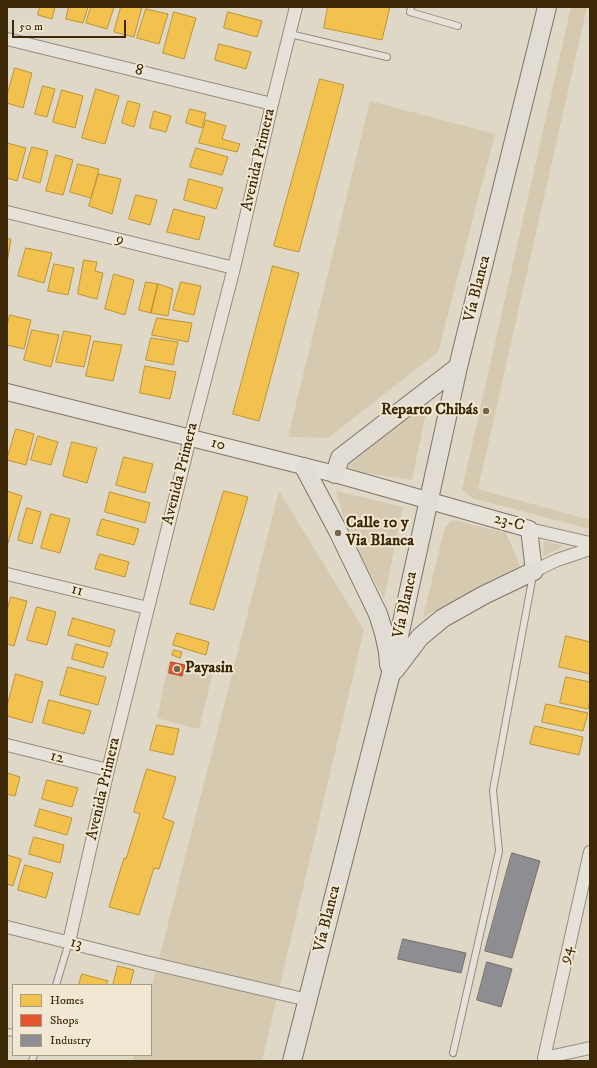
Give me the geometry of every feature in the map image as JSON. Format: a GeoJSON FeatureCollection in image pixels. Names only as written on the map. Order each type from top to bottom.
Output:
{"type":"FeatureCollection","features":[{"type":"Feature","properties":{"kind":"main road","name":"Vía Blanca"},"geometry":{"type":"LineString","coordinates":[[292,1061],[390,677],[458,367],[547,7]]}},
{"type":"Feature","properties":{"kind":"main road"},"geometry":{"type":"LineString","coordinates":[[335,474],[340,458],[458,367]]}},
{"type":"Feature","properties":{"kind":"main road"},"geometry":{"type":"LineString","coordinates":[[304,467],[338,531],[378,614],[388,652],[390,677]]}},
{"type":"Feature","properties":{"kind":"main road"},"geometry":{"type":"LineString","coordinates":[[390,677],[420,637],[443,618],[484,595],[534,571]]}},
{"type":"Feature","properties":{"kind":"street","name":"Avenida Primera"},"geometry":{"type":"LineString","coordinates":[[68,942],[108,770],[190,438],[234,268],[296,7]]}},
{"type":"Feature","properties":{"kind":"street","name":"8"},"geometry":{"type":"LineString","coordinates":[[7,39],[272,104]]}},
{"type":"Feature","properties":{"kind":"street","name":"9"},"geometry":{"type":"LineString","coordinates":[[7,212],[234,268]]}},
{"type":"Feature","properties":{"kind":"street","name":"10"},"geometry":{"type":"LineString","coordinates":[[7,392],[335,474],[429,500]]}},
{"type":"Feature","properties":{"kind":"street","name":"23-C"},"geometry":{"type":"LineString","coordinates":[[429,500],[529,529],[590,543]]}},
{"type":"Feature","properties":{"kind":"street"},"geometry":{"type":"LineString","coordinates":[[529,529],[534,571],[557,560],[590,548]]}},
{"type":"Feature","properties":{"kind":"street","name":"11"},"geometry":{"type":"LineString","coordinates":[[7,574],[148,608]]}},
{"type":"Feature","properties":{"kind":"street","name":"12"},"geometry":{"type":"LineString","coordinates":[[7,745],[108,770]]}},
{"type":"Feature","properties":{"kind":"street","name":"94"},"geometry":{"type":"LineString","coordinates":[[590,852],[544,1058],[590,1048]]}},
{"type":"Feature","properties":{"kind":"street","name":"13"},"geometry":{"type":"LineString","coordinates":[[7,927],[146,962],[308,1000]]}},
{"type":"Feature","properties":{"kind":"lane"},"geometry":{"type":"LineString","coordinates":[[411,7],[410,12],[458,26]]}},
{"type":"Feature","properties":{"kind":"lane"},"geometry":{"type":"LineString","coordinates":[[290,34],[387,56]]}},
{"type":"Feature","properties":{"kind":"lane"},"geometry":{"type":"LineString","coordinates":[[453,1053],[499,851],[493,790],[534,571]]}},
{"type":"Feature","properties":{"kind":"lane"},"geometry":{"type":"LineString","coordinates":[[56,984],[68,942]]}},
{"type":"Feature","properties":{"kind":"shaded area"},"geometry":{"type":"Polygon","coordinates":[[[571,7],[587,7],[478,489],[590,520],[590,526],[586,528],[472,498],[462,489],[571,7]]]}},
{"type":"Feature","properties":{"kind":"shaded area"},"geometry":{"type":"Polygon","coordinates":[[[370,101],[495,134],[438,352],[328,438],[288,437],[370,101]]]}},
{"type":"Feature","properties":{"kind":"shaded area"},"geometry":{"type":"Polygon","coordinates":[[[429,398],[412,480],[360,472],[350,467],[348,462],[429,398]]]}},
{"type":"Feature","properties":{"kind":"shaded area"},"geometry":{"type":"Polygon","coordinates":[[[279,491],[364,630],[262,1061],[133,1061],[134,1056],[152,1056],[152,986],[279,491]]]}},
{"type":"Feature","properties":{"kind":"shaded area"},"geometry":{"type":"Polygon","coordinates":[[[336,491],[403,507],[384,599],[360,554],[343,515],[336,491]]]}},
{"type":"Feature","properties":{"kind":"shaded area"},"geometry":{"type":"Polygon","coordinates":[[[453,520],[506,533],[520,566],[423,617],[445,527],[453,520]]]}},
{"type":"Feature","properties":{"kind":"shaded area"},"geometry":{"type":"Polygon","coordinates":[[[544,541],[564,546],[543,557],[544,541]]]}},
{"type":"Feature","properties":{"kind":"shaded area"},"geometry":{"type":"Polygon","coordinates":[[[169,662],[213,672],[199,729],[157,718],[169,662]]]}},
{"type":"Feature","properties":{"kind":"building: Homes"},"geometry":{"type":"Polygon","coordinates":[[[40,7],[55,7],[52,19],[38,15],[40,7]]]}},
{"type":"Feature","properties":{"kind":"building: Homes"},"geometry":{"type":"Polygon","coordinates":[[[69,7],[88,7],[83,23],[66,19],[69,7]]]}},
{"type":"Feature","properties":{"kind":"building: Homes"},"geometry":{"type":"Polygon","coordinates":[[[91,7],[114,7],[107,29],[86,23],[91,7]]]}},
{"type":"Feature","properties":{"kind":"building: Homes"},"geometry":{"type":"Polygon","coordinates":[[[121,7],[142,7],[134,37],[114,32],[121,7]]]}},
{"type":"Feature","properties":{"kind":"building: Homes"},"geometry":{"type":"Polygon","coordinates":[[[328,7],[390,7],[382,40],[324,28],[328,7]]]}},
{"type":"Feature","properties":{"kind":"building: Homes"},"geometry":{"type":"Polygon","coordinates":[[[146,9],[168,14],[159,44],[137,38],[146,9]]]}},
{"type":"Feature","properties":{"kind":"building: Homes"},"geometry":{"type":"Polygon","coordinates":[[[174,12],[196,18],[184,59],[163,53],[174,12]]]}},
{"type":"Feature","properties":{"kind":"building: Homes"},"geometry":{"type":"Polygon","coordinates":[[[228,12],[262,21],[257,37],[224,28],[228,12]]]}},
{"type":"Feature","properties":{"kind":"building: Homes"},"geometry":{"type":"Polygon","coordinates":[[[219,44],[251,52],[246,69],[215,60],[219,44]]]}},
{"type":"Feature","properties":{"kind":"building: Homes"},"geometry":{"type":"Polygon","coordinates":[[[15,68],[32,73],[23,108],[7,103],[7,96],[15,68]]]}},
{"type":"Feature","properties":{"kind":"building: Homes"},"geometry":{"type":"Polygon","coordinates":[[[320,79],[344,85],[299,252],[274,246],[320,79]]]}},
{"type":"Feature","properties":{"kind":"building: Homes"},"geometry":{"type":"Polygon","coordinates":[[[43,86],[55,89],[47,117],[35,114],[43,86]]]}},
{"type":"Feature","properties":{"kind":"building: Homes"},"geometry":{"type":"Polygon","coordinates":[[[96,89],[119,96],[105,144],[82,138],[96,89]]]}},
{"type":"Feature","properties":{"kind":"building: Homes"},"geometry":{"type":"Polygon","coordinates":[[[62,90],[83,96],[75,128],[53,122],[62,90]]]}},
{"type":"Feature","properties":{"kind":"building: Homes"},"geometry":{"type":"Polygon","coordinates":[[[128,101],[140,104],[134,127],[122,123],[128,101]]]}},
{"type":"Feature","properties":{"kind":"building: Homes"},"geometry":{"type":"Polygon","coordinates":[[[190,109],[206,113],[202,128],[186,123],[190,109]]]}},
{"type":"Feature","properties":{"kind":"building: Homes"},"geometry":{"type":"Polygon","coordinates":[[[154,111],[171,116],[166,132],[150,128],[154,111]]]}},
{"type":"Feature","properties":{"kind":"building: Homes"},"geometry":{"type":"Polygon","coordinates":[[[206,120],[226,126],[222,139],[240,144],[237,152],[199,143],[206,120]]]}},
{"type":"Feature","properties":{"kind":"building: Homes"},"geometry":{"type":"Polygon","coordinates":[[[7,143],[26,148],[17,181],[7,178],[7,143]]]}},
{"type":"Feature","properties":{"kind":"building: Homes"},"geometry":{"type":"Polygon","coordinates":[[[32,147],[48,151],[40,183],[23,178],[32,147]]]}},
{"type":"Feature","properties":{"kind":"building: Homes"},"geometry":{"type":"Polygon","coordinates":[[[196,148],[228,157],[222,175],[190,167],[196,148]]]}},
{"type":"Feature","properties":{"kind":"building: Homes"},"geometry":{"type":"Polygon","coordinates":[[[56,155],[73,160],[63,195],[46,191],[56,155]]]}},
{"type":"Feature","properties":{"kind":"building: Homes"},"geometry":{"type":"Polygon","coordinates":[[[78,164],[99,169],[91,198],[70,192],[78,164]]]}},
{"type":"Feature","properties":{"kind":"building: Homes"},"geometry":{"type":"Polygon","coordinates":[[[99,174],[121,179],[112,214],[89,206],[99,174]]]}},
{"type":"Feature","properties":{"kind":"building: Homes"},"geometry":{"type":"Polygon","coordinates":[[[189,179],[223,188],[216,209],[184,200],[189,179]]]}},
{"type":"Feature","properties":{"kind":"building: Homes"},"geometry":{"type":"Polygon","coordinates":[[[136,195],[157,200],[150,225],[129,219],[136,195]]]}},
{"type":"Feature","properties":{"kind":"building: Homes"},"geometry":{"type":"Polygon","coordinates":[[[174,209],[205,217],[199,240],[167,232],[174,209]]]}},
{"type":"Feature","properties":{"kind":"building: Homes"},"geometry":{"type":"Polygon","coordinates":[[[7,239],[11,239],[7,263],[7,239]]]}},
{"type":"Feature","properties":{"kind":"building: Homes"},"geometry":{"type":"Polygon","coordinates":[[[26,248],[52,253],[44,283],[18,276],[26,248]]]}},
{"type":"Feature","properties":{"kind":"building: Homes"},"geometry":{"type":"Polygon","coordinates":[[[84,260],[97,262],[95,271],[103,273],[97,299],[78,294],[84,260]]]}},
{"type":"Feature","properties":{"kind":"building: Homes"},"geometry":{"type":"Polygon","coordinates":[[[54,264],[74,268],[68,295],[48,291],[54,264]]]}},
{"type":"Feature","properties":{"kind":"building: Homes"},"geometry":{"type":"Polygon","coordinates":[[[273,266],[299,273],[259,421],[233,414],[273,266]]]}},
{"type":"Feature","properties":{"kind":"building: Homes"},"geometry":{"type":"Polygon","coordinates":[[[114,274],[134,280],[125,315],[105,309],[114,274]]]}},
{"type":"Feature","properties":{"kind":"building: Homes"},"geometry":{"type":"Polygon","coordinates":[[[146,282],[158,284],[151,313],[139,310],[146,282]]]}},
{"type":"Feature","properties":{"kind":"building: Homes"},"geometry":{"type":"Polygon","coordinates":[[[181,282],[201,286],[194,315],[173,310],[181,282]]]}},
{"type":"Feature","properties":{"kind":"building: Homes"},"geometry":{"type":"Polygon","coordinates":[[[158,284],[173,289],[168,316],[151,313],[158,284]]]}},
{"type":"Feature","properties":{"kind":"building: Homes"},"geometry":{"type":"Polygon","coordinates":[[[10,315],[31,320],[24,349],[7,345],[7,327],[10,315]]]}},
{"type":"Feature","properties":{"kind":"building: Homes"},"geometry":{"type":"Polygon","coordinates":[[[157,318],[192,323],[188,342],[152,335],[157,318]]]}},
{"type":"Feature","properties":{"kind":"building: Homes"},"geometry":{"type":"Polygon","coordinates":[[[32,330],[59,335],[51,367],[24,360],[32,330]]]}},
{"type":"Feature","properties":{"kind":"building: Homes"},"geometry":{"type":"Polygon","coordinates":[[[64,331],[91,336],[84,367],[56,362],[64,331]]]}},
{"type":"Feature","properties":{"kind":"building: Homes"},"geometry":{"type":"Polygon","coordinates":[[[151,338],[178,342],[173,365],[146,360],[151,338]]]}},
{"type":"Feature","properties":{"kind":"building: Homes"},"geometry":{"type":"Polygon","coordinates":[[[94,341],[122,345],[113,381],[86,376],[94,341]]]}},
{"type":"Feature","properties":{"kind":"building: Homes"},"geometry":{"type":"Polygon","coordinates":[[[145,366],[176,372],[170,399],[140,393],[145,366]]]}},
{"type":"Feature","properties":{"kind":"building: Homes"},"geometry":{"type":"Polygon","coordinates":[[[16,429],[34,434],[26,465],[7,460],[16,429]]]}},
{"type":"Feature","properties":{"kind":"building: Homes"},"geometry":{"type":"Polygon","coordinates":[[[38,436],[58,442],[51,465],[31,460],[38,436]]]}},
{"type":"Feature","properties":{"kind":"building: Homes"},"geometry":{"type":"Polygon","coordinates":[[[72,442],[97,448],[87,483],[63,476],[72,442]]]}},
{"type":"Feature","properties":{"kind":"building: Homes"},"geometry":{"type":"Polygon","coordinates":[[[124,457],[153,464],[145,493],[116,485],[124,457]]]}},
{"type":"Feature","properties":{"kind":"building: Homes"},"geometry":{"type":"Polygon","coordinates":[[[7,491],[22,496],[8,543],[7,542],[7,491]]]}},
{"type":"Feature","properties":{"kind":"building: Homes"},"geometry":{"type":"Polygon","coordinates":[[[224,491],[248,497],[214,610],[190,604],[224,491]]]}},
{"type":"Feature","properties":{"kind":"building: Homes"},"geometry":{"type":"Polygon","coordinates":[[[110,492],[150,503],[145,523],[105,512],[110,492]]]}},
{"type":"Feature","properties":{"kind":"building: Homes"},"geometry":{"type":"Polygon","coordinates":[[[27,508],[41,512],[32,544],[18,540],[27,508]]]}},
{"type":"Feature","properties":{"kind":"building: Homes"},"geometry":{"type":"Polygon","coordinates":[[[51,514],[70,519],[60,553],[41,548],[51,514]]]}},
{"type":"Feature","properties":{"kind":"building: Homes"},"geometry":{"type":"Polygon","coordinates":[[[102,519],[139,529],[134,545],[97,535],[102,519]]]}},
{"type":"Feature","properties":{"kind":"building: Homes"},"geometry":{"type":"Polygon","coordinates":[[[100,554],[129,562],[125,577],[95,569],[100,554]]]}},
{"type":"Feature","properties":{"kind":"building: Homes"},"geometry":{"type":"Polygon","coordinates":[[[11,597],[27,601],[14,646],[7,644],[7,611],[11,597]]]}},
{"type":"Feature","properties":{"kind":"building: Homes"},"geometry":{"type":"Polygon","coordinates":[[[37,607],[56,612],[47,645],[27,640],[37,607]]]}},
{"type":"Feature","properties":{"kind":"building: Homes"},"geometry":{"type":"Polygon","coordinates":[[[73,618],[115,630],[110,647],[68,635],[73,618]]]}},
{"type":"Feature","properties":{"kind":"building: Homes"},"geometry":{"type":"Polygon","coordinates":[[[177,633],[209,642],[206,655],[173,645],[177,633]]]}},
{"type":"Feature","properties":{"kind":"building: Homes"},"geometry":{"type":"Polygon","coordinates":[[[566,636],[590,642],[590,674],[559,667],[566,636]]]}},
{"type":"Feature","properties":{"kind":"building: Homes"},"geometry":{"type":"Polygon","coordinates":[[[76,644],[108,653],[103,668],[72,659],[76,644]]]}},
{"type":"Feature","properties":{"kind":"building: Homes"},"geometry":{"type":"Polygon","coordinates":[[[174,650],[182,652],[180,658],[172,655],[174,650]]]}},
{"type":"Feature","properties":{"kind":"building: Homes"},"geometry":{"type":"Polygon","coordinates":[[[68,667],[106,677],[98,705],[60,695],[68,667]]]}},
{"type":"Feature","properties":{"kind":"building: Homes"},"geometry":{"type":"Polygon","coordinates":[[[16,674],[43,682],[32,723],[7,716],[7,706],[16,674]]]}},
{"type":"Feature","properties":{"kind":"building: Homes"},"geometry":{"type":"Polygon","coordinates":[[[566,677],[590,682],[590,701],[588,709],[560,703],[566,677]]]}},
{"type":"Feature","properties":{"kind":"building: Homes"},"geometry":{"type":"Polygon","coordinates":[[[49,700],[91,711],[84,734],[43,723],[49,700]]]}},
{"type":"Feature","properties":{"kind":"building: Homes"},"geometry":{"type":"Polygon","coordinates":[[[546,704],[588,713],[583,731],[542,722],[546,704]]]}},
{"type":"Feature","properties":{"kind":"building: Homes"},"geometry":{"type":"Polygon","coordinates":[[[157,725],[179,729],[173,755],[150,750],[157,725]]]}},
{"type":"Feature","properties":{"kind":"building: Homes"},"geometry":{"type":"Polygon","coordinates":[[[535,726],[583,737],[579,755],[530,744],[535,726]]]}},
{"type":"Feature","properties":{"kind":"building: Homes"},"geometry":{"type":"Polygon","coordinates":[[[147,769],[176,777],[163,818],[174,822],[159,869],[154,868],[139,915],[109,907],[124,858],[126,859],[140,814],[134,812],[147,769]]]}},
{"type":"Feature","properties":{"kind":"building: Homes"},"geometry":{"type":"Polygon","coordinates":[[[7,773],[20,777],[15,796],[7,794],[7,773]]]}},
{"type":"Feature","properties":{"kind":"building: Homes"},"geometry":{"type":"Polygon","coordinates":[[[47,780],[78,788],[72,807],[42,799],[47,780]]]}},
{"type":"Feature","properties":{"kind":"building: Homes"},"geometry":{"type":"Polygon","coordinates":[[[40,809],[72,818],[67,835],[35,826],[40,809]]]}},
{"type":"Feature","properties":{"kind":"building: Homes"},"geometry":{"type":"Polygon","coordinates":[[[34,837],[64,845],[60,863],[29,854],[34,837]]]}},
{"type":"Feature","properties":{"kind":"building: Homes"},"geometry":{"type":"Polygon","coordinates":[[[7,855],[21,859],[13,886],[7,884],[7,855]]]}},
{"type":"Feature","properties":{"kind":"building: Homes"},"geometry":{"type":"Polygon","coordinates":[[[25,865],[53,873],[46,898],[18,890],[25,865]]]}},
{"type":"Feature","properties":{"kind":"building: Homes"},"geometry":{"type":"Polygon","coordinates":[[[118,966],[134,970],[130,984],[113,984],[118,966]]]}},
{"type":"Feature","properties":{"kind":"building: Homes"},"geometry":{"type":"Polygon","coordinates":[[[82,974],[108,981],[106,984],[79,984],[82,974]]]}},
{"type":"Feature","properties":{"kind":"building: Shops","name":"Payasin"},"geometry":{"type":"Polygon","coordinates":[[[171,662],[185,665],[182,676],[169,673],[171,662]]]}},
{"type":"Feature","properties":{"kind":"building: Industry"},"geometry":{"type":"Polygon","coordinates":[[[512,853],[540,861],[512,958],[485,951],[512,853]]]}},
{"type":"Feature","properties":{"kind":"building: Industry"},"geometry":{"type":"Polygon","coordinates":[[[403,939],[466,953],[461,973],[398,959],[403,939]]]}},
{"type":"Feature","properties":{"kind":"building: Industry"},"geometry":{"type":"Polygon","coordinates":[[[487,962],[512,969],[501,1007],[477,1000],[487,962]]]}},
{"type":"Feature","properties":{"kind":"place","name":"Reparto Chibás"},"geometry":{"type":"Point","coordinates":[486,411]}},
{"type":"Feature","properties":{"kind":"place","name":"Calle 10 y Via Blanca"},"geometry":{"type":"Point","coordinates":[338,533]}},
{"type":"Feature","properties":{"kind":"place","name":"Payasin"},"geometry":{"type":"Point","coordinates":[177,669]}}]}
